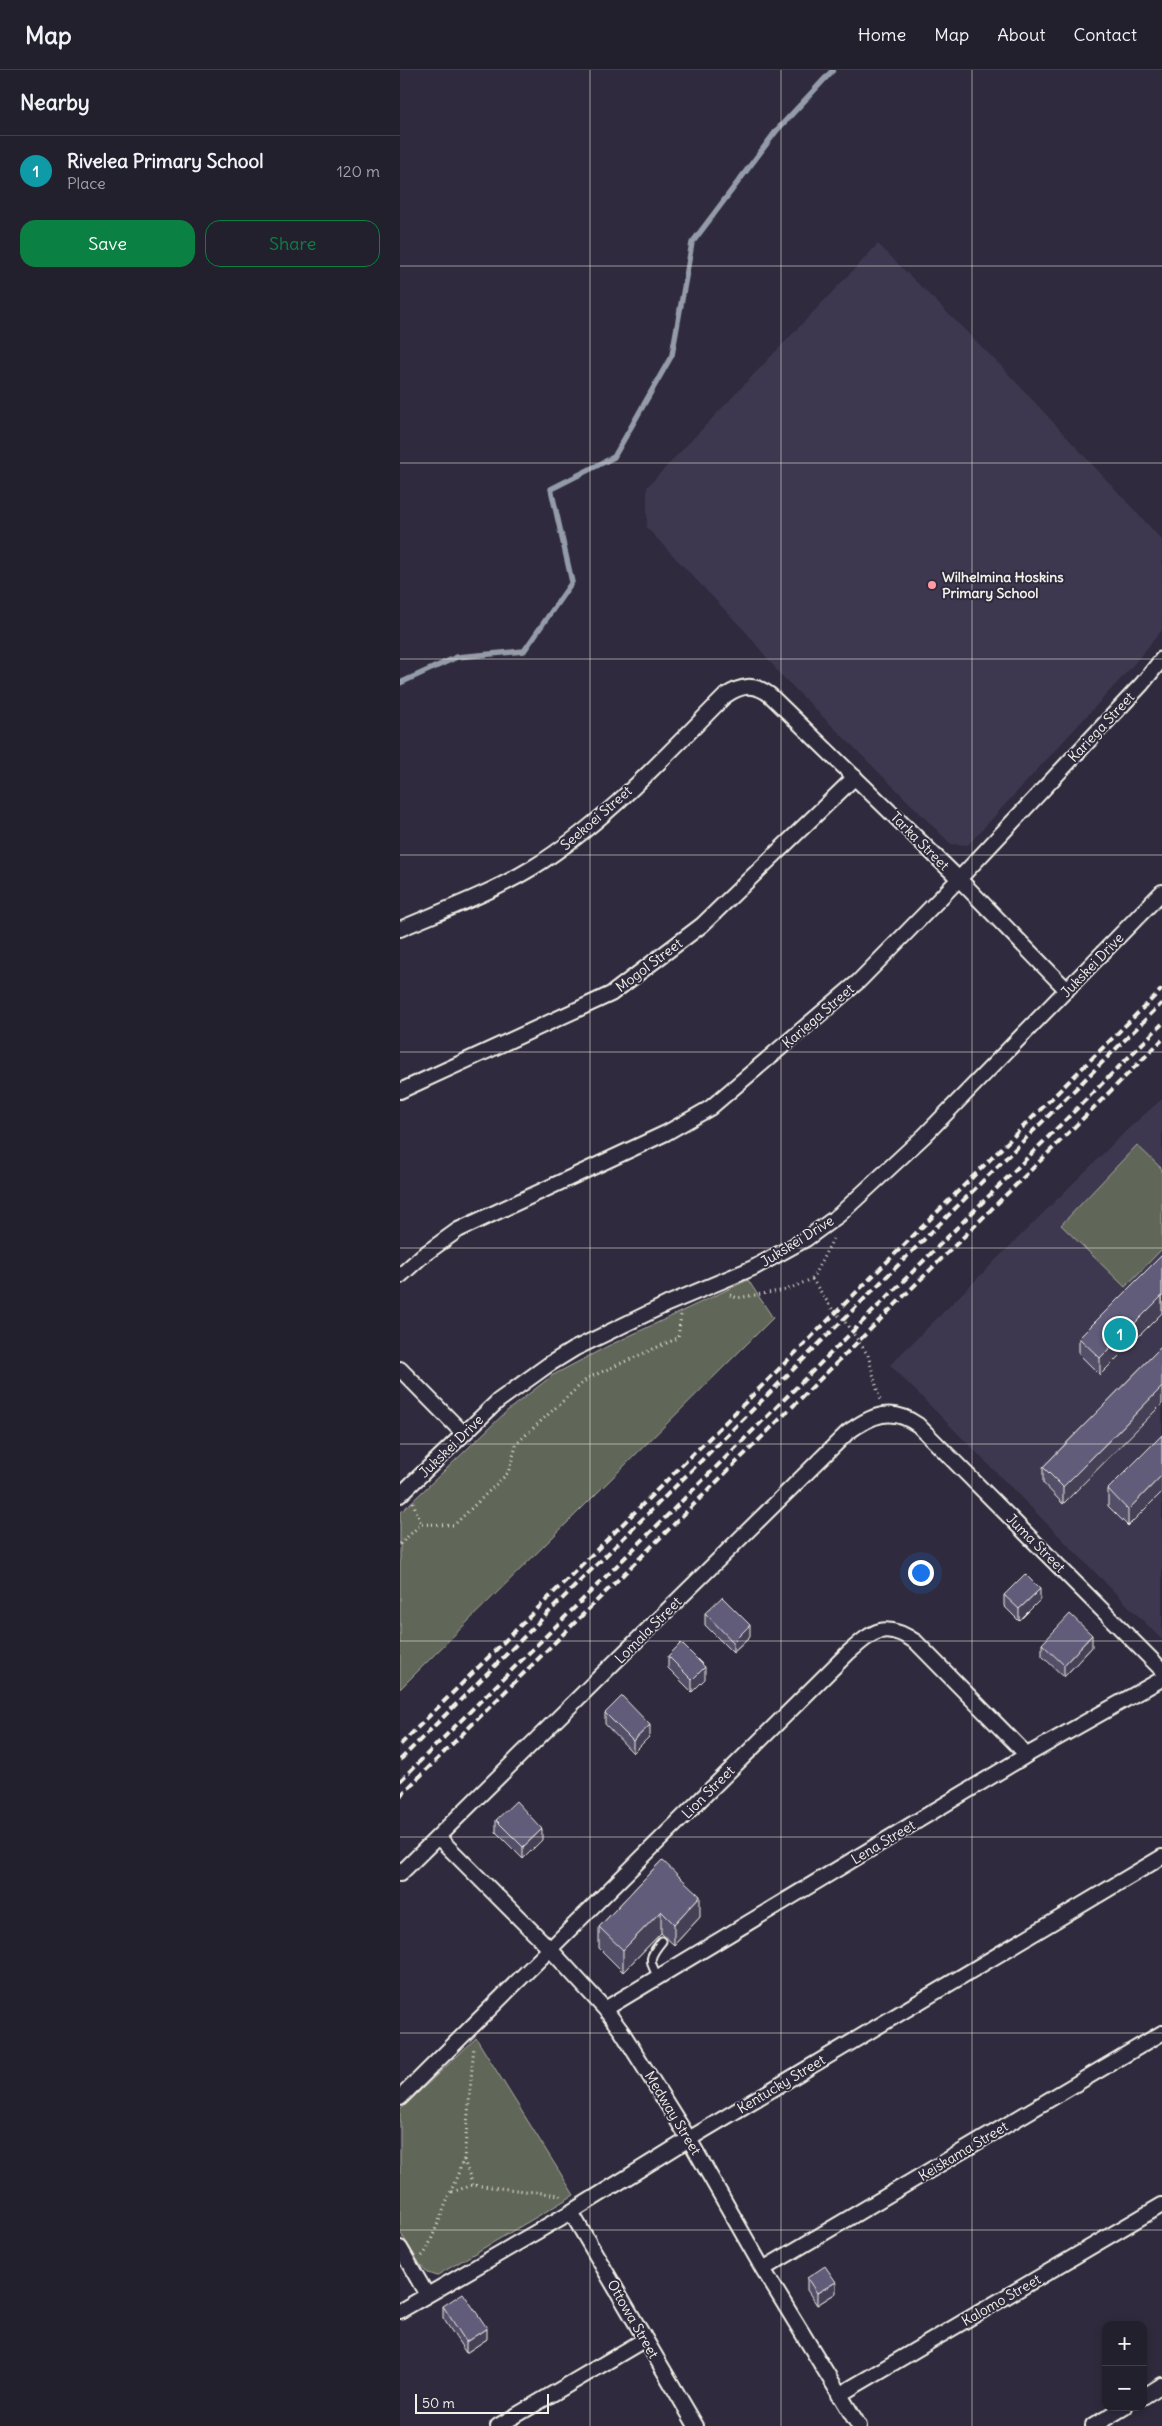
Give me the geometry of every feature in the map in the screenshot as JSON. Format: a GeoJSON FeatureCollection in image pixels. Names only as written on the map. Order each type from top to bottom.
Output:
{"type":"FeatureCollection","features":[{"type":"Feature","properties":{"kind":"street","name":"Kariega Street"},"geometry":{"type":"LineString","coordinates":[[400,1276],[422,1256],[458,1230],[666,1133],[710,1108],[859,981],[959,880],[1142,684],[1162,659]]}},
{"type":"Feature","properties":{"kind":"street","name":"Seekoei Street"},"geometry":{"type":"LineString","coordinates":[[400,929],[510,880],[554,854],[613,804],[734,690],[740,687],[753,686],[762,688],[770,694]]}},
{"type":"Feature","properties":{"kind":"street","name":"Tarka Street"},"geometry":{"type":"LineString","coordinates":[[770,694],[856,777],[1067,990]]}},
{"type":"Feature","properties":{"kind":"street","name":"Mogol Street"},"geometry":{"type":"LineString","coordinates":[[400,1091],[611,994],[702,925],[856,777]]}},
{"type":"Feature","properties":{"kind":"street","name":"Jukskei Drive"},"geometry":{"type":"LineString","coordinates":[[404,1491],[463,1433],[498,1402],[548,1365],[574,1349],[683,1297],[753,1268],[798,1243],[839,1215],[924,1136],[1162,892]]}},
{"type":"Feature","properties":{"kind":"street"},"geometry":{"type":"LineString","coordinates":[[400,1369],[463,1433]]}},
{"type":"Feature","properties":{"kind":"street","name":"Juma Street"},"geometry":{"type":"LineString","coordinates":[[879,1414],[908,1418],[918,1425],[962,1467],[1162,1670]]}},
{"type":"Feature","properties":{"kind":"street","name":"Lomala Street"},"geometry":{"type":"LineString","coordinates":[[400,1874],[847,1433],[863,1421],[879,1414]]}},
{"type":"Feature","properties":{"kind":"street","name":"Lion Street"},"geometry":{"type":"LineString","coordinates":[[400,2098],[847,1654],[865,1638],[879,1630],[896,1631],[916,1642],[1027,1755]]}},
{"type":"Feature","properties":{"kind":"street","name":"Lena Street"},"geometry":{"type":"LineString","coordinates":[[606,2009],[1027,1755],[1162,1679]]}},
{"type":"Feature","properties":{"kind":"street","name":"Medway Street"},"geometry":{"type":"LineString","coordinates":[[438,1838],[550,1949],[606,2009],[638,2055],[689,2139],[763,2269],[859,2426]]}},
{"type":"Feature","properties":{"kind":"street","name":"Kentucky Street"},"geometry":{"type":"LineString","coordinates":[[400,2311],[571,2212],[689,2139],[1162,1856]]}},
{"type":"Feature","properties":{"kind":"street","name":"Keiskama Street"},"geometry":{"type":"LineString","coordinates":[[763,2269],[1162,2034]]}},
{"type":"Feature","properties":{"kind":"street","name":"Kalomo Street"},"geometry":{"type":"LineString","coordinates":[[839,2395],[1162,2205]]}},
{"type":"Feature","properties":{"kind":"street","name":"Ottowa Street"},"geometry":{"type":"LineString","coordinates":[[571,2212],[644,2340],[696,2426]]}},
{"type":"Feature","properties":{"kind":"street"},"geometry":{"type":"LineString","coordinates":[[400,2248],[427,2295]]}},
{"type":"Feature","properties":{"kind":"street"},"geometry":{"type":"LineString","coordinates":[[498,2426],[644,2340]]}},
{"type":"Feature","properties":{"kind":"street"},"geometry":{"type":"LineString","coordinates":[[1147,2394],[1162,2386]]}},
{"type":"Feature","properties":{"kind":"street"},"geometry":{"type":"LineString","coordinates":[[1093,2426],[1118,2411]]}},
{"type":"Feature","properties":{"kind":"lane"},"geometry":{"type":"LineString","coordinates":[[658,1977],[651,1964],[651,1957],[662,1942]]}},
{"type":"Feature","properties":{"kind":"path"},"geometry":{"type":"LineString","coordinates":[[710,1286],[737,1298],[786,1290],[812,1279],[835,1236]]}},
{"type":"Feature","properties":{"kind":"path"},"geometry":{"type":"LineString","coordinates":[[812,1279],[835,1313],[843,1319],[868,1355],[880,1395],[879,1414]]}},
{"type":"Feature","properties":{"kind":"path"},"geometry":{"type":"LineString","coordinates":[[400,1544],[421,1524],[454,1525],[508,1473],[517,1443],[588,1378],[678,1338],[683,1297]]}},
{"type":"Feature","properties":{"kind":"path"},"geometry":{"type":"LineString","coordinates":[[404,1491],[421,1524]]}},
{"type":"Feature","properties":{"kind":"path"},"geometry":{"type":"LineString","coordinates":[[412,2268],[427,2250],[464,2159],[476,2023]]}},
{"type":"Feature","properties":{"kind":"path"},"geometry":{"type":"LineString","coordinates":[[464,2159],[473,2185]]}},
{"type":"Feature","properties":{"kind":"path"},"geometry":{"type":"LineString","coordinates":[[452,2192],[473,2185],[560,2195],[571,2212]]}},
{"type":"Feature","properties":{"kind":"shaded area","name":"Wilhelmina Hoskins Primary School"},"geometry":{"type":"Polygon","coordinates":[[[878,244],[1004,369],[1162,540],[1162,630],[1128,671],[968,845],[951,844],[780,674],[746,632],[647,528],[647,487],[878,244]]]}},
{"type":"Feature","properties":{"kind":"shaded area"},"geometry":{"type":"Polygon","coordinates":[[[1162,1099],[1162,1640],[890,1365],[1129,1128],[1162,1099]]]}},
{"type":"Feature","properties":{"kind":"green space"},"geometry":{"type":"Polygon","coordinates":[[[1137,1145],[1162,1169],[1162,1249],[1125,1287],[1061,1225],[1137,1145]]]}},
{"type":"Feature","properties":{"kind":"green space"},"geometry":{"type":"Polygon","coordinates":[[[748,1280],[773,1318],[400,1689],[400,1513],[508,1410],[553,1375],[608,1346],[748,1280]]]}},
{"type":"Feature","properties":{"kind":"green space"},"geometry":{"type":"Polygon","coordinates":[[[476,2038],[574,2195],[436,2276],[428,2273],[420,2264],[400,2232],[400,2110],[476,2038]]]}},
{"type":"Feature","properties":{"kind":"building"},"geometry":{"type":"Polygon","coordinates":[[[1162,1255],[1162,1296],[1100,1358],[1079,1338],[1162,1255]]]}},
{"type":"Feature","properties":{"kind":"building"},"geometry":{"type":"Polygon","coordinates":[[[1162,1346],[1162,1387],[1063,1487],[1043,1467],[1162,1346]]]}},
{"type":"Feature","properties":{"kind":"building"},"geometry":{"type":"Polygon","coordinates":[[[1162,1435],[1162,1475],[1128,1510],[1108,1489],[1162,1435]]]}},
{"type":"Feature","properties":{"kind":"building"},"geometry":{"type":"Polygon","coordinates":[[[1025,1574],[1040,1589],[1019,1609],[1004,1595],[1025,1574]]]}},
{"type":"Feature","properties":{"kind":"building"},"geometry":{"type":"Polygon","coordinates":[[[722,1597],[750,1625],[733,1642],[705,1613],[722,1597]]]}},
{"type":"Feature","properties":{"kind":"building"},"geometry":{"type":"Polygon","coordinates":[[[1070,1614],[1092,1635],[1064,1665],[1042,1644],[1070,1614]]]}},
{"type":"Feature","properties":{"kind":"building"},"geometry":{"type":"Polygon","coordinates":[[[681,1643],[705,1667],[692,1680],[668,1656],[681,1643]]]}},
{"type":"Feature","properties":{"kind":"building"},"geometry":{"type":"Polygon","coordinates":[[[622,1696],[650,1725],[633,1741],[605,1713],[622,1696]]]}},
{"type":"Feature","properties":{"kind":"building"},"geometry":{"type":"Polygon","coordinates":[[[516,1801],[542,1829],[523,1847],[496,1820],[516,1801]]]}},
{"type":"Feature","properties":{"kind":"building"},"geometry":{"type":"Polygon","coordinates":[[[662,1860],[700,1896],[674,1924],[661,1911],[623,1950],[599,1927],[662,1860]]]}},
{"type":"Feature","properties":{"kind":"building"},"geometry":{"type":"Polygon","coordinates":[[[825,2266],[836,2282],[817,2293],[807,2278],[825,2266]]]}},
{"type":"Feature","properties":{"kind":"building"},"geometry":{"type":"Polygon","coordinates":[[[463,2293],[487,2328],[466,2342],[443,2306],[463,2293]]]}},
{"type":"Feature","properties":{"kind":"waterway"},"geometry":{"type":"LineString","coordinates":[[400,683],[457,657],[524,651],[572,582],[551,489],[614,457],[672,355],[692,243],[777,130],[833,70]]}},
{"type":"Feature","properties":{"kind":"railway"},"geometry":{"type":"LineString","coordinates":[[400,1745],[1162,989]]}},
{"type":"Feature","properties":{"kind":"railway"},"geometry":{"type":"LineString","coordinates":[[400,1760],[1162,1003]]}},
{"type":"Feature","properties":{"kind":"railway"},"geometry":{"type":"LineString","coordinates":[[400,1781],[1162,1024]]}},
{"type":"Feature","properties":{"kind":"railway"},"geometry":{"type":"LineString","coordinates":[[400,1796],[1162,1040]]}},
{"type":"Feature","properties":{"kind":"place","name":"Wilhelmina Hoskins Primary School"},"geometry":{"type":"Point","coordinates":[932,585]}},
{"type":"Feature","properties":{"kind":"place","name":"Rivelea Primary School"},"geometry":{"type":"Point","coordinates":[1120,1334]}}]}
